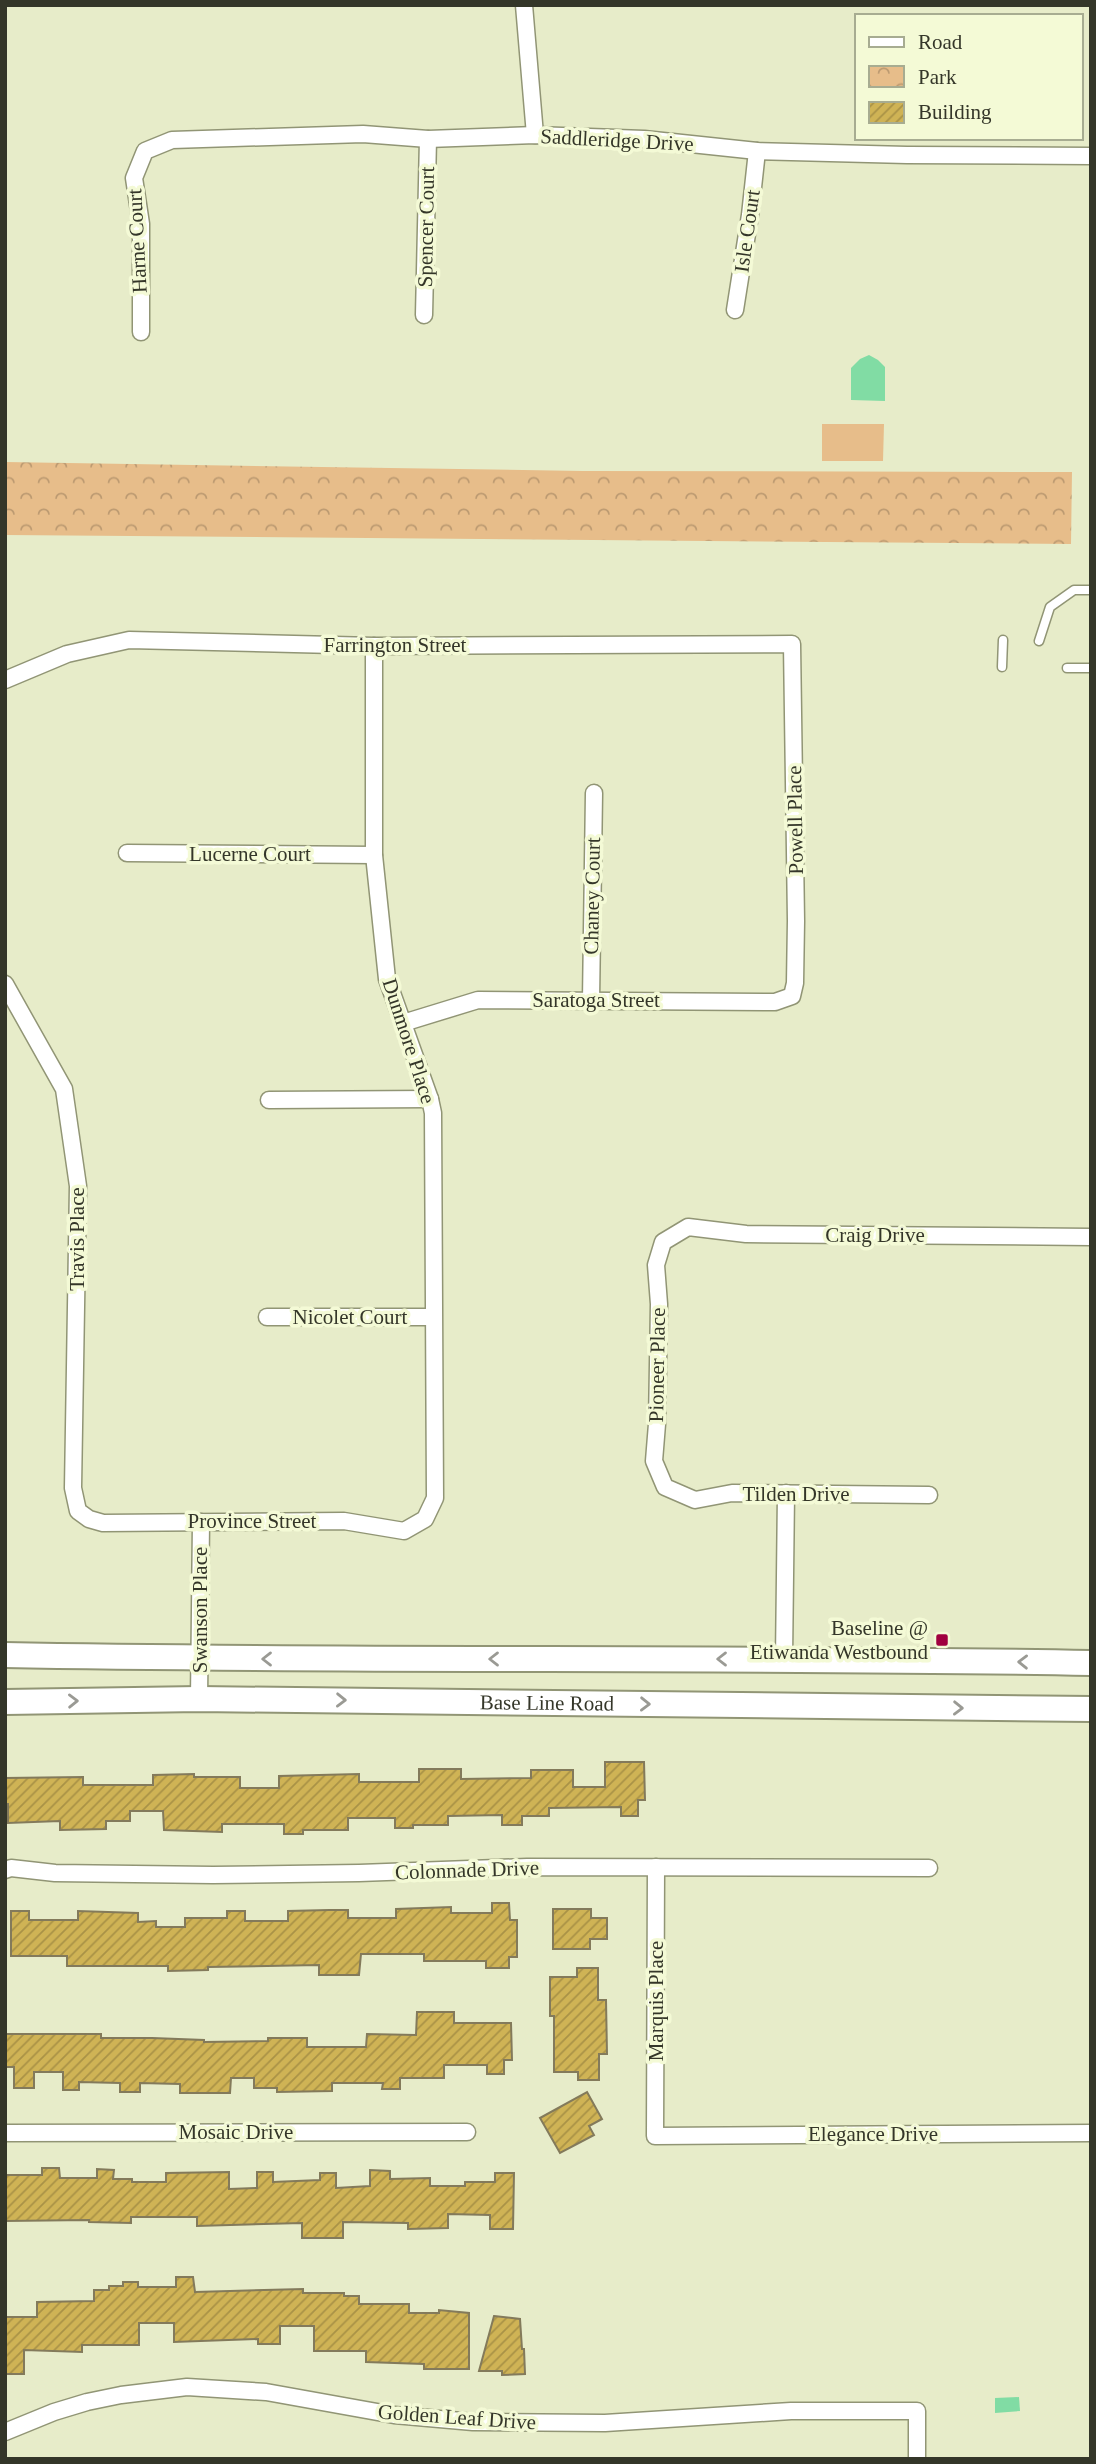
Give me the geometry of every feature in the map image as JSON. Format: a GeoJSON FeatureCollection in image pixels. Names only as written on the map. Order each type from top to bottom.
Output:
{"type":"FeatureCollection","features":[{"type":"Feature","properties":{"kind":"main road","name":"Base Line Road"},"geometry":{"type":"LineString","coordinates":[[5,1655],[201,1658],[785,1658],[1091,1663]]}},
{"type":"Feature","properties":{"kind":"main road","name":"Base Line Road"},"geometry":{"type":"LineString","coordinates":[[5,1702],[199,1699],[1091,1710]]}},
{"type":"Feature","properties":{"kind":"street"},"geometry":{"type":"LineString","coordinates":[[524,5],[535,135]]}},
{"type":"Feature","properties":{"kind":"street","name":"Saddleridge Drive"},"geometry":{"type":"LineString","coordinates":[[145,151],[172,140],[363,134],[428,139],[535,135],[644,139],[757,151],[1091,156]]}},
{"type":"Feature","properties":{"kind":"street","name":"Spencer Court"},"geometry":{"type":"LineString","coordinates":[[424,315],[428,139]]}},
{"type":"Feature","properties":{"kind":"street","name":"Harne Court"},"geometry":{"type":"LineString","coordinates":[[141,332],[141,224],[134,178],[145,151]]}},
{"type":"Feature","properties":{"kind":"street","name":"Isle Court"},"geometry":{"type":"LineString","coordinates":[[734,310],[750,215],[757,151]]}},
{"type":"Feature","properties":{"kind":"street","name":"Farrington Street"},"geometry":{"type":"LineString","coordinates":[[5,680],[67,654],[129,640],[374,646],[792,644]]}},
{"type":"Feature","properties":{"kind":"street","name":"Powell Place"},"geometry":{"type":"LineString","coordinates":[[792,644],[796,921],[795,983],[792,996]]}},
{"type":"Feature","properties":{"kind":"street","name":"Dunmore Place"},"geometry":{"type":"LineString","coordinates":[[374,646],[374,855],[387,979],[433,1113],[435,1498],[425,1518]]}},
{"type":"Feature","properties":{"kind":"street","name":"Chaney Court"},"geometry":{"type":"LineString","coordinates":[[591,1000],[594,793]]}},
{"type":"Feature","properties":{"kind":"street","name":"Lucerne Court"},"geometry":{"type":"LineString","coordinates":[[127,853],[374,855]]}},
{"type":"Feature","properties":{"kind":"street","name":"Travis Place"},"geometry":{"type":"LineString","coordinates":[[5,984],[64,1089],[78,1186],[73,1488],[78,1511]]}},
{"type":"Feature","properties":{"kind":"street","name":"Saratoga Street"},"geometry":{"type":"LineString","coordinates":[[402,1023],[478,1000],[775,1002],[792,996]]}},
{"type":"Feature","properties":{"kind":"street"},"geometry":{"type":"LineString","coordinates":[[269,1100],[430,1099]]}},
{"type":"Feature","properties":{"kind":"street","name":"Craig Drive"},"geometry":{"type":"LineString","coordinates":[[663,1242],[688,1227],[746,1234],[1091,1237]]}},
{"type":"Feature","properties":{"kind":"street","name":"Pioneer Place"},"geometry":{"type":"LineString","coordinates":[[663,1242],[656,1265],[659,1304],[654,1461],[665,1487]]}},
{"type":"Feature","properties":{"kind":"street","name":"Nicolet Court"},"geometry":{"type":"LineString","coordinates":[[267,1317],[433,1317]]}},
{"type":"Feature","properties":{"kind":"street","name":"Tilden Drive"},"geometry":{"type":"LineString","coordinates":[[665,1487],[695,1500],[732,1493],[929,1495]]}},
{"type":"Feature","properties":{"kind":"street"},"geometry":{"type":"LineString","coordinates":[[785,1658],[786,1493]]}},
{"type":"Feature","properties":{"kind":"street","name":"Province Street"},"geometry":{"type":"LineString","coordinates":[[78,1511],[89,1519],[103,1523],[344,1521],[404,1531],[425,1518]]}},
{"type":"Feature","properties":{"kind":"street","name":"Swanson Place"},"geometry":{"type":"LineString","coordinates":[[199,1699],[201,1522]]}},
{"type":"Feature","properties":{"kind":"street","name":"Colonnade Drive"},"geometry":{"type":"LineString","coordinates":[[5,1870],[11,1868],[55,1873],[213,1875],[527,1867],[929,1868]]}},
{"type":"Feature","properties":{"kind":"street","name":"Marquis Place"},"geometry":{"type":"LineString","coordinates":[[655,2136],[656,1867]]}},
{"type":"Feature","properties":{"kind":"street","name":"Mosaic Drive"},"geometry":{"type":"LineString","coordinates":[[5,2133],[467,2132]]}},
{"type":"Feature","properties":{"kind":"street","name":"Elegance Drive"},"geometry":{"type":"LineString","coordinates":[[655,2136],[1091,2133]]}},
{"type":"Feature","properties":{"kind":"street","name":"Golden Leaf Drive"},"geometry":{"type":"LineString","coordinates":[[5,2432],[87,2402],[187,2387],[266,2392],[394,2415],[473,2422],[605,2423],[791,2411],[917,2411],[917,2459]]}},
{"type":"Feature","properties":{"kind":"lane"},"geometry":{"type":"LineString","coordinates":[[1038,641],[1050,607],[1074,590],[1091,590]]}},
{"type":"Feature","properties":{"kind":"lane"},"geometry":{"type":"LineString","coordinates":[[1002,667],[1003,640]]}},
{"type":"Feature","properties":{"kind":"lane"},"geometry":{"type":"LineString","coordinates":[[1067,668],[1091,668]]}},
{"type":"Feature","properties":{"kind":"green space"},"geometry":{"type":"Polygon","coordinates":[[[822,424],[884,424],[883,461],[822,461],[822,424]]]}},
{"type":"Feature","properties":{"kind":"green space"},"geometry":{"type":"Polygon","coordinates":[[[5,462],[583,471],[1072,472],[1071,544],[5,535],[5,462]]]}},
{"type":"Feature","properties":{"kind":"shaded area"},"geometry":{"type":"Polygon","coordinates":[[[869,355],[885,367],[885,401],[851,400],[851,368],[869,355]]]}},
{"type":"Feature","properties":{"kind":"shaded area"},"geometry":{"type":"Polygon","coordinates":[[[1019,2397],[1020,2411],[995,2413],[995,2398],[1019,2397]]]}},
{"type":"Feature","properties":{"kind":"building"},"geometry":{"type":"Polygon","coordinates":[[[605,1762],[644,1762],[645,1800],[638,1800],[638,1816],[621,1816],[621,1807],[549,1808],[549,1816],[522,1816],[522,1825],[502,1825],[502,1815],[448,1816],[448,1825],[413,1825],[413,1828],[395,1828],[395,1818],[348,1818],[348,1830],[303,1830],[303,1834],[284,1834],[284,1824],[222,1824],[222,1832],[164,1830],[163,1811],[130,1811],[130,1821],[106,1821],[106,1829],[60,1830],[60,1821],[8,1823],[8,1804],[5,1804],[5,1778],[83,1777],[83,1785],[153,1785],[153,1775],[194,1774],[194,1777],[240,1777],[240,1788],[279,1788],[279,1776],[359,1774],[359,1782],[419,1782],[419,1769],[461,1769],[461,1779],[531,1778],[531,1770],[573,1770],[573,1787],[605,1787],[605,1762]]]}},
{"type":"Feature","properties":{"kind":"building"},"geometry":{"type":"Polygon","coordinates":[[[492,1903],[509,1903],[510,1920],[517,1920],[517,1957],[509,1957],[509,1968],[486,1968],[486,1961],[424,1961],[424,1954],[361,1954],[359,1975],[319,1975],[319,1965],[208,1967],[208,1970],[168,1971],[168,1966],[67,1966],[67,1956],[11,1956],[11,1911],[29,1911],[29,1920],[78,1920],[78,1911],[138,1913],[138,1922],[156,1921],[156,1927],[185,1927],[185,1918],[227,1918],[227,1911],[245,1911],[245,1921],[288,1921],[288,1911],[329,1910],[348,1910],[348,1918],[396,1918],[396,1909],[451,1907],[451,1913],[492,1913],[492,1903]]]}},
{"type":"Feature","properties":{"kind":"building"},"geometry":{"type":"Polygon","coordinates":[[[553,1909],[591,1909],[591,1918],[607,1918],[607,1939],[590,1939],[590,1949],[553,1949],[553,1909]]]}},
{"type":"Feature","properties":{"kind":"building"},"geometry":{"type":"Polygon","coordinates":[[[577,1968],[598,1968],[598,2000],[606,2000],[607,2054],[599,2054],[599,2080],[578,2080],[578,2072],[554,2072],[554,2016],[550,2016],[550,1977],[577,1977],[577,1968]]]}},
{"type":"Feature","properties":{"kind":"building"},"geometry":{"type":"Polygon","coordinates":[[[417,2012],[454,2012],[454,2023],[511,2023],[512,2060],[504,2060],[504,2074],[487,2074],[487,2065],[444,2065],[444,2078],[400,2078],[400,2089],[382,2089],[383,2083],[332,2083],[332,2091],[277,2092],[277,2088],[254,2088],[254,2078],[231,2078],[230,2093],[180,2093],[180,2084],[140,2083],[140,2092],[120,2092],[120,2083],[79,2082],[79,2090],[63,2090],[63,2072],[34,2072],[34,2088],[14,2088],[14,2067],[6,2067],[6,2034],[101,2034],[101,2038],[204,2042],[307,2038],[307,2047],[366,2047],[367,2034],[416,2035],[417,2012]]]}},
{"type":"Feature","properties":{"kind":"building"},"geometry":{"type":"Polygon","coordinates":[[[587,2092],[602,2119],[589,2126],[594,2135],[560,2153],[540,2118],[587,2092]]]}},
{"type":"Feature","properties":{"kind":"building"},"geometry":{"type":"Polygon","coordinates":[[[42,2168],[59,2168],[60,2178],[97,2178],[97,2169],[114,2170],[113,2179],[132,2179],[132,2182],[166,2182],[166,2173],[229,2172],[229,2189],[257,2188],[257,2172],[273,2172],[273,2182],[320,2180],[320,2173],[336,2173],[336,2188],[370,2186],[370,2170],[390,2171],[390,2179],[430,2178],[430,2186],[465,2186],[465,2182],[495,2182],[495,2173],[514,2173],[513,2229],[490,2229],[490,2215],[448,2214],[448,2228],[408,2229],[408,2223],[343,2222],[343,2238],[302,2238],[302,2223],[197,2226],[197,2217],[131,2217],[131,2223],[89,2220],[5,2221],[5,2175],[42,2175],[42,2168]]]}},
{"type":"Feature","properties":{"kind":"building"},"geometry":{"type":"Polygon","coordinates":[[[176,2277],[193,2277],[195,2292],[303,2289],[303,2293],[344,2293],[344,2296],[359,2296],[359,2304],[409,2304],[409,2313],[439,2313],[439,2310],[469,2313],[469,2369],[424,2369],[424,2364],[366,2362],[366,2351],[314,2351],[314,2326],[280,2326],[280,2344],[258,2344],[258,2339],[174,2342],[174,2323],[139,2323],[139,2345],[82,2345],[82,2352],[24,2350],[24,2374],[5,2374],[5,2317],[37,2317],[37,2302],[94,2301],[94,2290],[109,2290],[109,2286],[123,2286],[123,2282],[138,2282],[138,2287],[176,2287],[176,2277]]]}},
{"type":"Feature","properties":{"kind":"building"},"geometry":{"type":"Polygon","coordinates":[[[494,2316],[520,2319],[525,2374],[502,2375],[502,2371],[479,2371],[494,2316]]]}},
{"type":"Feature","properties":{"kind":"place","name":"Baseline @ Etiwanda Westbound"},"geometry":{"type":"Point","coordinates":[942,1640]}}]}
